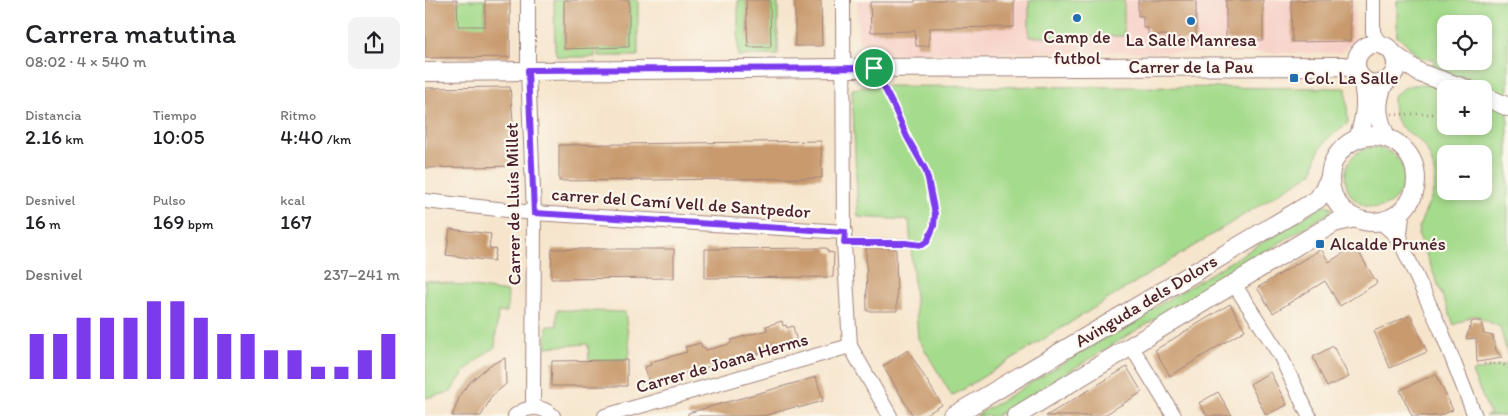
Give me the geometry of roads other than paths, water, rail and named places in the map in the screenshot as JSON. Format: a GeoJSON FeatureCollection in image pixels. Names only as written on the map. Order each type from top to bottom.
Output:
{"type":"FeatureCollection","features":[{"type":"Feature","properties":{"kind":"street","name":"Carrer de Lluís Millet"},"geometry":{"type":"LineString","coordinates":[[528,0],[528,70],[534,213],[533,408]]}},
{"type":"Feature","properties":{"kind":"street"},"geometry":{"type":"LineString","coordinates":[[843,0],[844,237],[850,346],[891,416]]}},
{"type":"Feature","properties":{"kind":"street"},"geometry":{"type":"LineString","coordinates":[[1373,0],[1373,32],[1379,44]]}},
{"type":"Feature","properties":{"kind":"street"},"geometry":{"type":"LineString","coordinates":[[1358,138],[1365,120],[1365,92],[1356,64],[1357,57],[1362,49],[1370,44],[1388,47],[1397,60],[1396,70],[1379,94],[1378,114],[1380,124],[1387,138]]}},
{"type":"Feature","properties":{"kind":"street"},"geometry":{"type":"LineString","coordinates":[[1394,55],[1420,73],[1441,80]]}},
{"type":"Feature","properties":{"kind":"street","name":"Carrer de la Pau"},"geometry":{"type":"LineString","coordinates":[[425,72],[1344,66],[1359,74]]}},
{"type":"Feature","properties":{"kind":"street"},"geometry":{"type":"LineString","coordinates":[[1359,74],[1371,84],[1377,84],[1405,75],[1420,73]]}},
{"type":"Feature","properties":{"kind":"street"},"geometry":{"type":"LineString","coordinates":[[1492,100],[1508,107]]}},
{"type":"Feature","properties":{"kind":"street"},"geometry":{"type":"LineString","coordinates":[[1373,135],[1387,138],[1403,148],[1412,160],[1415,169],[1415,188],[1409,202],[1395,216],[1379,221],[1364,221],[1355,218],[1341,208],[1335,199],[1331,189],[1331,167],[1338,153],[1358,138],[1373,135]]}},
{"type":"Feature","properties":{"kind":"street","name":"Avinguda dels Dolors"},"geometry":{"type":"LineString","coordinates":[[953,416],[1318,199],[1330,178]]}},
{"type":"Feature","properties":{"kind":"street","name":"carrer del Camí Vell de Santpedor"},"geometry":{"type":"LineString","coordinates":[[425,201],[534,213],[844,237]]}},
{"type":"Feature","properties":{"kind":"street"},"geometry":{"type":"LineString","coordinates":[[1401,243],[1400,233],[1403,209]]}},
{"type":"Feature","properties":{"kind":"street","name":"Avinguda dels Dolors"},"geometry":{"type":"LineString","coordinates":[[1027,413],[1131,346],[1334,223],[1355,218]]}},
{"type":"Feature","properties":{"kind":"street"},"geometry":{"type":"LineString","coordinates":[[1379,221],[1401,243],[1441,330],[1475,416]]}},
{"type":"Feature","properties":{"kind":"street"},"geometry":{"type":"LineString","coordinates":[[1234,284],[1279,355],[1309,416]]}},
{"type":"Feature","properties":{"kind":"street","name":"Carrer de Joana Herms"},"geometry":{"type":"LineString","coordinates":[[605,416],[850,346]]}},
{"type":"Feature","properties":{"kind":"street"},"geometry":{"type":"LineString","coordinates":[[1131,346],[1174,416]]}},
{"type":"Feature","properties":{"kind":"street"},"geometry":{"type":"LineString","coordinates":[[515,416],[521,411],[533,408],[542,409],[553,416]]}},
{"type":"Feature","properties":{"kind":"lane"},"geometry":{"type":"LineString","coordinates":[[844,237],[905,243]]}},
{"type":"Feature","properties":{"kind":"place","name":"Camp de futbol"},"geometry":{"type":"Point","coordinates":[1077,18]}},
{"type":"Feature","properties":{"kind":"place","name":"La Salle Manresa"},"geometry":{"type":"Point","coordinates":[1191,21]}},
{"type":"Feature","properties":{"kind":"place","name":"Col. La Salle"},"geometry":{"type":"Point","coordinates":[1294,78]}},
{"type":"Feature","properties":{"kind":"place","name":"Alcalde Prunés"},"geometry":{"type":"Point","coordinates":[1320,244]}}]}
